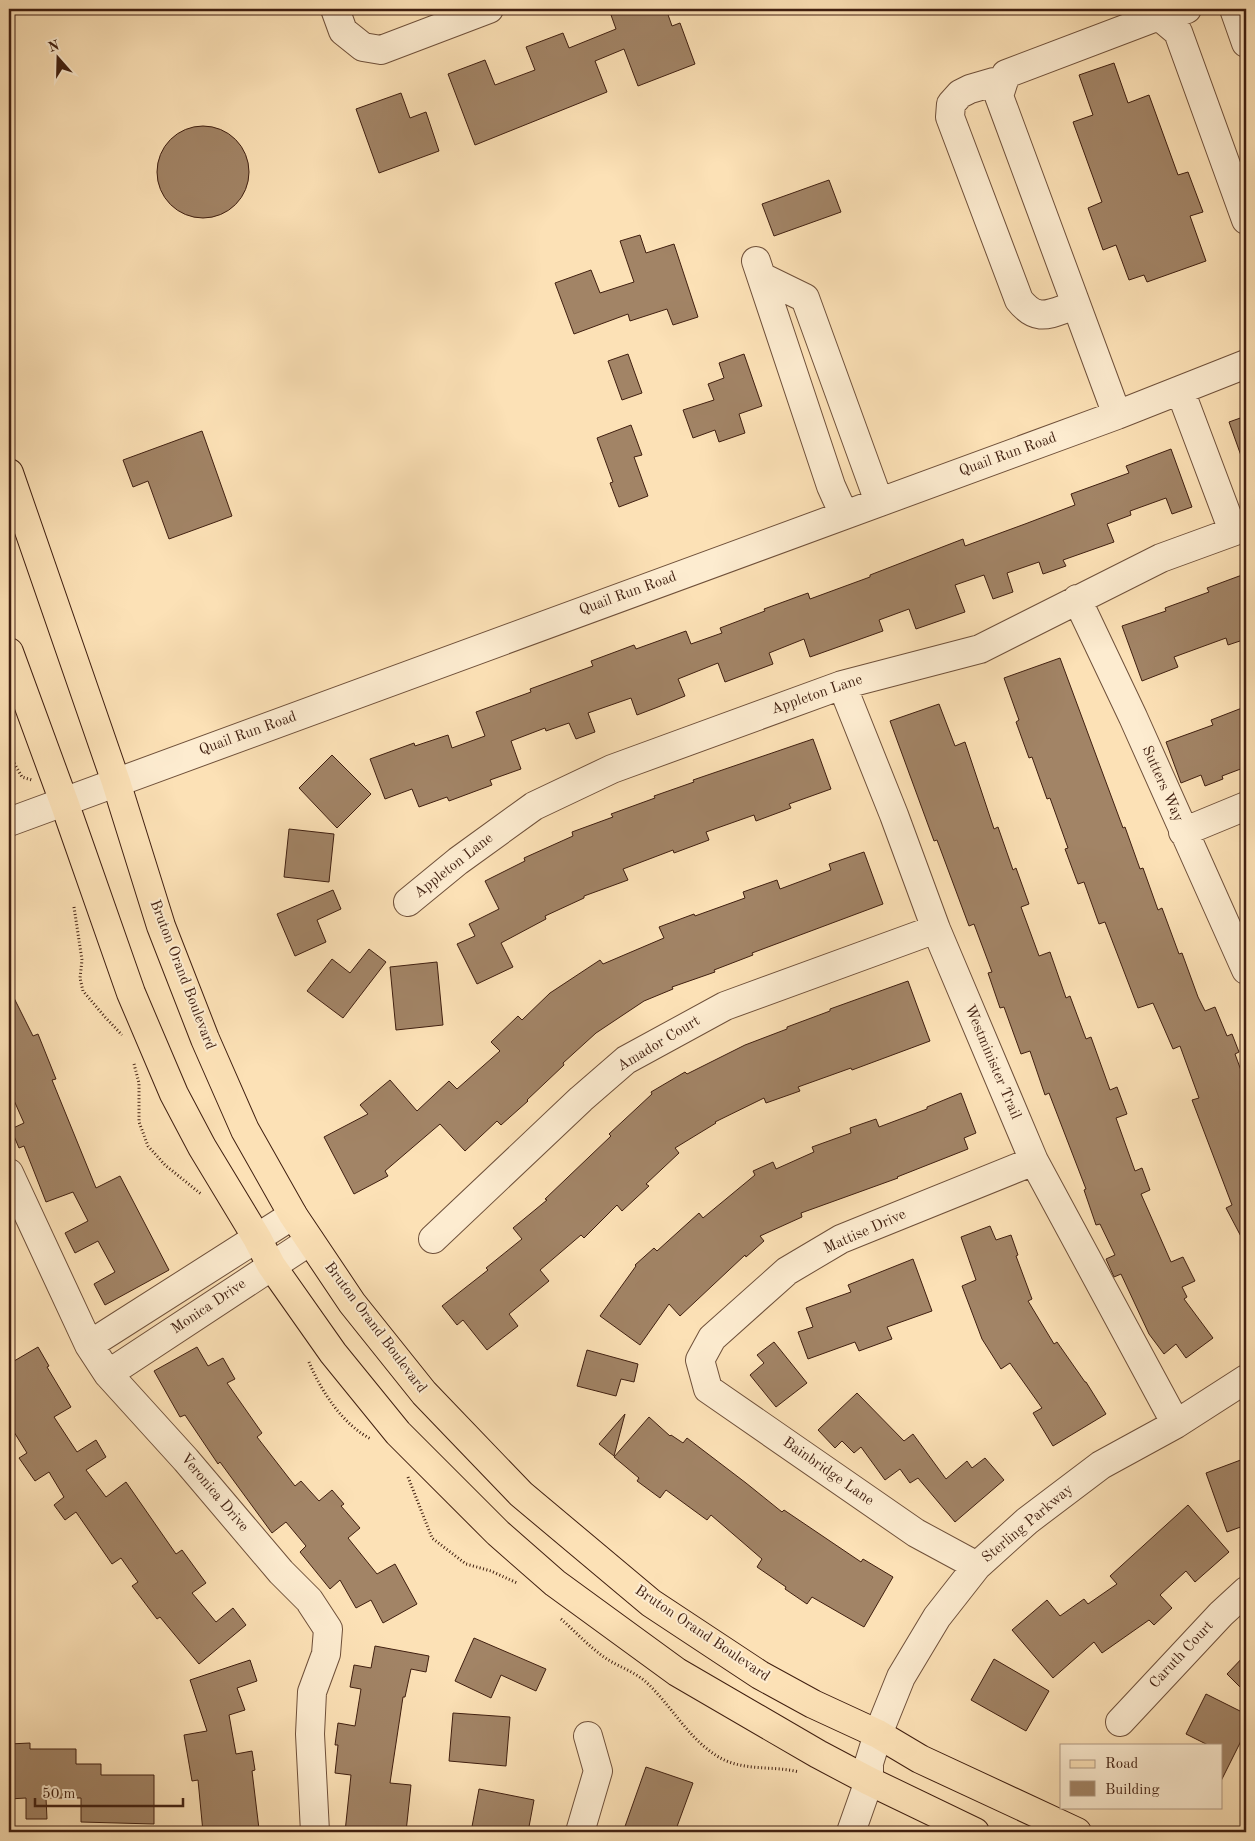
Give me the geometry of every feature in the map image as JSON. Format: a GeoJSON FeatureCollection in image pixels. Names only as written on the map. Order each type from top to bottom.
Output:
{"type":"FeatureCollection","features":[{"type":"Feature","properties":{"kind":"main road","name":"Bruton Orand Boulevard"},"geometry":{"type":"LineString","coordinates":[[9,473],[116,782],[161,926],[206,1038],[245,1130],[292,1215],[352,1303],[424,1393],[521,1494],[651,1603],[760,1675],[813,1704],[878,1734],[920,1759],[1077,1832]]}},
{"type":"Feature","properties":{"kind":"main road"},"geometry":{"type":"LineString","coordinates":[[9,652],[131,993],[174,1094],[202,1147],[257,1238],[271,1265],[333,1353],[398,1433],[498,1533],[555,1583],[677,1672],[818,1754],[975,1832]]}},
{"type":"Feature","properties":{"kind":"street"},"geometry":{"type":"LineString","coordinates":[[335,9],[343,31],[362,47],[382,50],[489,9]]}},
{"type":"Feature","properties":{"kind":"street"},"geometry":{"type":"LineString","coordinates":[[1163,20],[1168,16],[1187,9]]}},
{"type":"Feature","properties":{"kind":"street"},"geometry":{"type":"LineString","coordinates":[[1234,9],[1246,43]]}},
{"type":"Feature","properties":{"kind":"street"},"geometry":{"type":"LineString","coordinates":[[1117,415],[998,96],[1006,74],[1159,16],[1178,32],[1246,220]]}},
{"type":"Feature","properties":{"kind":"street"},"geometry":{"type":"LineString","coordinates":[[1002,85],[994,82],[960,94],[951,104],[950,117],[1019,300],[1028,311],[1041,316],[1076,305]]}},
{"type":"Feature","properties":{"kind":"street"},"geometry":{"type":"LineString","coordinates":[[844,515],[831,486],[759,269],[805,298],[879,502]]}},
{"type":"Feature","properties":{"kind":"street","name":"Quail Run Road"},"geometry":{"type":"LineString","coordinates":[[9,822],[1117,415],[1246,364]]}},
{"type":"Feature","properties":{"kind":"street"},"geometry":{"type":"LineString","coordinates":[[1180,390],[1240,529]]}},
{"type":"Feature","properties":{"kind":"street","name":"Appleton Lane"},"geometry":{"type":"LineString","coordinates":[[408,902],[458,861],[534,806],[612,768],[842,685],[980,649],[1161,558],[1240,529]]}},
{"type":"Feature","properties":{"kind":"street","name":"Sutters Way"},"geometry":{"type":"LineString","coordinates":[[1077,599],[1133,717],[1246,970]]}},
{"type":"Feature","properties":{"kind":"street","name":"Westminister Trail"},"geometry":{"type":"LineString","coordinates":[[842,685],[894,815],[936,929],[1034,1162],[1176,1424]]}},
{"type":"Feature","properties":{"kind":"street"},"geometry":{"type":"LineString","coordinates":[[1183,832],[1246,806]]}},
{"type":"Feature","properties":{"kind":"street","name":"Amador Court"},"geometry":{"type":"LineString","coordinates":[[433,1239],[581,1099],[626,1060],[725,1006],[936,929]]}},
{"type":"Feature","properties":{"kind":"street","name":"Mattise Drive"},"geometry":{"type":"LineString","coordinates":[[700,1360],[712,1338],[787,1271],[841,1239],[1034,1162]]}},
{"type":"Feature","properties":{"kind":"street","name":"Veronica Drive"},"geometry":{"type":"LineString","coordinates":[[9,1173],[89,1345],[108,1374],[186,1460],[281,1572],[309,1600],[328,1629],[326,1654],[312,1692],[310,1734],[315,1832]]}},
{"type":"Feature","properties":{"kind":"street","name":"Monica Drive"},"geometry":{"type":"LineString","coordinates":[[89,1345],[292,1215]]}},
{"type":"Feature","properties":{"kind":"street","name":"Monica Drive"},"geometry":{"type":"LineString","coordinates":[[108,1374],[310,1241]]}},
{"type":"Feature","properties":{"kind":"street","name":"Bainbridge Lane"},"geometry":{"type":"LineString","coordinates":[[700,1360],[708,1389],[916,1533],[977,1566]]}},
{"type":"Feature","properties":{"kind":"street","name":"Sterling Parkway"},"geometry":{"type":"LineString","coordinates":[[851,1832],[869,1781],[869,1763],[878,1734],[900,1677],[937,1617],[977,1566],[1027,1520],[1101,1465],[1176,1424],[1246,1379]]}},
{"type":"Feature","properties":{"kind":"street","name":"Caruth Court"},"geometry":{"type":"LineString","coordinates":[[1120,1722],[1220,1614],[1246,1591]]}},
{"type":"Feature","properties":{"kind":"street"},"geometry":{"type":"LineString","coordinates":[[580,1832],[598,1771],[588,1736]]}},
{"type":"Feature","properties":{"kind":"building"},"geometry":{"type":"Polygon","coordinates":[[[627,9],[666,9],[672,26],[680,23],[695,64],[638,86],[624,49],[595,61],[607,92],[475,145],[448,74],[485,60],[495,85],[535,70],[526,47],[563,33],[569,48],[616,29],[611,15],[627,9]]]}},
{"type":"Feature","properties":{"kind":"building"},"geometry":{"type":"Polygon","coordinates":[[[1114,63],[1128,103],[1149,95],[1178,175],[1188,172],[1203,212],[1190,216],[1206,261],[1147,282],[1144,275],[1129,280],[1116,245],[1103,250],[1088,208],[1102,202],[1073,122],[1093,115],[1079,75],[1114,63]]]}},
{"type":"Feature","properties":{"kind":"building"},"geometry":{"type":"Polygon","coordinates":[[[401,93],[410,118],[426,112],[439,151],[379,173],[356,109],[401,93]]]}},
{"type":"Feature","properties":{"kind":"building"},"geometry":{"type":"Polygon","coordinates":[[[203,126],[220,130],[235,140],[245,155],[249,172],[245,189],[235,204],[220,214],[203,218],[186,214],[171,204],[161,189],[157,172],[161,155],[171,140],[186,130],[203,126]]]}},
{"type":"Feature","properties":{"kind":"building"},"geometry":{"type":"Polygon","coordinates":[[[829,180],[841,212],[774,236],[762,204],[829,180]]]}},
{"type":"Feature","properties":{"kind":"building"},"geometry":{"type":"Polygon","coordinates":[[[640,235],[646,253],[674,244],[698,317],[673,325],[667,309],[630,321],[628,314],[574,334],[555,283],[591,270],[600,293],[634,282],[620,241],[640,235]]]}},
{"type":"Feature","properties":{"kind":"building"},"geometry":{"type":"Polygon","coordinates":[[[628,354],[642,393],[622,400],[608,361],[628,354]]]}},
{"type":"Feature","properties":{"kind":"building"},"geometry":{"type":"Polygon","coordinates":[[[744,354],[762,406],[739,414],[745,433],[719,442],[715,430],[693,438],[683,410],[714,400],[708,384],[724,378],[719,363],[744,354]]]}},
{"type":"Feature","properties":{"kind":"building"},"geometry":{"type":"Polygon","coordinates":[[[1246,416],[1246,463],[1244,464],[1229,422],[1246,416]]]}},
{"type":"Feature","properties":{"kind":"building"},"geometry":{"type":"Polygon","coordinates":[[[631,425],[642,455],[634,457],[648,496],[619,507],[610,483],[613,482],[597,438],[631,425]]]}},
{"type":"Feature","properties":{"kind":"building"},"geometry":{"type":"Polygon","coordinates":[[[202,431],[232,516],[169,539],[148,481],[133,487],[123,460],[202,431]]]}},
{"type":"Feature","properties":{"kind":"building"},"geometry":{"type":"Polygon","coordinates":[[[1171,449],[1192,507],[1172,514],[1166,498],[1130,511],[1131,515],[1107,524],[1114,542],[1063,560],[1066,566],[1043,574],[1039,562],[1007,573],[1013,592],[993,599],[984,575],[955,585],[965,612],[916,629],[909,609],[879,620],[883,631],[810,657],[804,639],[769,653],[773,664],[725,682],[718,663],[678,679],[685,696],[658,707],[637,715],[631,698],[588,713],[595,732],[576,739],[569,723],[546,731],[545,728],[511,741],[521,769],[490,780],[492,785],[449,801],[447,797],[419,807],[412,789],[385,799],[370,759],[414,743],[415,746],[448,735],[452,748],[485,736],[476,712],[531,692],[530,689],[593,666],[591,661],[634,645],[636,649],[686,631],[691,644],[722,633],[720,628],[808,593],[810,599],[963,539],[965,546],[1075,505],[1071,494],[1129,473],[1126,466],[1171,449]]]}},
{"type":"Feature","properties":{"kind":"building"},"geometry":{"type":"Polygon","coordinates":[[[1242,575],[1246,586],[1246,639],[1228,645],[1226,638],[1174,657],[1178,667],[1142,681],[1122,626],[1166,611],[1165,608],[1209,592],[1207,588],[1242,575]]]}},
{"type":"Feature","properties":{"kind":"building"},"geometry":{"type":"Polygon","coordinates":[[[1060,658],[1123,828],[1125,827],[1140,869],[1143,868],[1158,910],[1162,908],[1179,954],[1182,953],[1205,1011],[1215,1007],[1227,1036],[1232,1034],[1239,1052],[1235,1054],[1246,1084],[1246,1246],[1226,1208],[1232,1205],[1192,1100],[1199,1098],[1180,1046],[1173,1049],[1153,1003],[1138,1008],[1105,922],[1099,924],[1084,882],[1078,884],[1065,849],[1068,848],[1050,798],[1047,799],[1032,757],[1029,758],[1016,722],[1019,720],[1004,678],[1060,658]]]}},
{"type":"Feature","properties":{"kind":"building"},"geometry":{"type":"Polygon","coordinates":[[[939,704],[955,746],[965,742],[994,829],[998,827],[1013,870],[1016,868],[1029,904],[1021,907],[1039,956],[1050,952],[1066,998],[1070,996],[1086,1039],[1091,1037],[1110,1090],[1117,1087],[1127,1114],[1116,1118],[1135,1171],[1142,1168],[1150,1190],[1141,1194],[1171,1262],[1183,1257],[1195,1281],[1182,1287],[1187,1297],[1184,1299],[1213,1338],[1186,1358],[1176,1344],[1164,1354],[1149,1334],[1121,1274],[1114,1277],[1106,1259],[1115,1255],[1100,1224],[1096,1225],[1084,1190],[1086,1189],[1049,1093],[1045,1095],[1030,1051],[1021,1054],[1004,1007],[1000,1008],[988,973],[992,972],[974,924],[969,926],[937,840],[934,841],[890,721],[939,704]]]}},
{"type":"Feature","properties":{"kind":"building"},"geometry":{"type":"Polygon","coordinates":[[[1242,708],[1246,720],[1246,767],[1222,776],[1223,779],[1205,786],[1201,775],[1181,783],[1166,742],[1213,725],[1211,720],[1242,708]]]}},
{"type":"Feature","properties":{"kind":"building"},"geometry":{"type":"Polygon","coordinates":[[[813,739],[831,789],[789,804],[791,808],[756,821],[754,815],[706,832],[709,840],[674,853],[673,850],[623,869],[628,880],[584,896],[584,898],[545,916],[546,919],[501,943],[513,967],[477,984],[457,944],[475,936],[469,924],[499,909],[485,881],[525,861],[524,858],[573,836],[572,832],[613,817],[611,814],[694,782],[693,780],[813,739]]]}},
{"type":"Feature","properties":{"kind":"building"},"geometry":{"type":"Polygon","coordinates":[[[332,755],[371,794],[337,828],[299,788],[332,755]]]}},
{"type":"Feature","properties":{"kind":"building"},"geometry":{"type":"Polygon","coordinates":[[[289,829],[334,834],[329,882],[284,877],[289,829]]]}},
{"type":"Feature","properties":{"kind":"building"},"geometry":{"type":"Polygon","coordinates":[[[864,852],[883,904],[752,953],[753,955],[714,970],[715,972],[672,987],[673,989],[644,1001],[596,1033],[563,1063],[564,1065],[528,1101],[501,1125],[497,1121],[465,1151],[440,1124],[385,1171],[388,1176],[354,1194],[324,1137],[368,1114],[360,1105],[390,1080],[417,1111],[449,1081],[457,1089],[500,1051],[491,1042],[518,1016],[522,1020],[550,993],[600,960],[603,964],[664,938],[659,927],[745,898],[743,892],[777,880],[780,889],[831,870],[829,864],[864,852]]]}},
{"type":"Feature","properties":{"kind":"building"},"geometry":{"type":"Polygon","coordinates":[[[333,890],[341,909],[317,920],[326,942],[295,956],[277,914],[333,890]]]}},
{"type":"Feature","properties":{"kind":"building"},"geometry":{"type":"Polygon","coordinates":[[[369,949],[386,962],[343,1018],[307,991],[332,959],[350,973],[369,949]]]}},
{"type":"Feature","properties":{"kind":"building"},"geometry":{"type":"Polygon","coordinates":[[[437,962],[443,1025],[396,1030],[390,967],[437,962]]]}},
{"type":"Feature","properties":{"kind":"building"},"geometry":{"type":"Polygon","coordinates":[[[908,981],[930,1041],[852,1070],[851,1068],[798,1087],[800,1091],[766,1103],[764,1098],[715,1122],[675,1148],[679,1153],[646,1184],[649,1186],[622,1211],[617,1205],[584,1238],[581,1235],[540,1270],[549,1281],[509,1314],[518,1326],[487,1350],[463,1320],[457,1325],[442,1306],[488,1270],[486,1268],[522,1239],[513,1228],[547,1200],[545,1199],[611,1136],[609,1134],[652,1094],[651,1092],[685,1072],[687,1074],[745,1045],[830,1011],[830,1009],[908,981]]]}},
{"type":"Feature","properties":{"kind":"building"},"geometry":{"type":"Polygon","coordinates":[[[9,988],[33,1036],[38,1034],[56,1079],[52,1080],[96,1188],[120,1176],[169,1270],[105,1305],[94,1284],[115,1272],[98,1241],[75,1253],[65,1233],[88,1221],[73,1192],[46,1202],[24,1146],[19,1148],[11,1129],[24,1123],[12,1096],[9,1097],[9,988]]]}},
{"type":"Feature","properties":{"kind":"building"},"geometry":{"type":"Polygon","coordinates":[[[961,1093],[976,1133],[964,1138],[968,1149],[898,1178],[801,1213],[802,1217],[760,1236],[764,1241],[746,1257],[745,1255],[680,1316],[669,1304],[640,1345],[600,1316],[635,1265],[654,1248],[657,1251],[699,1213],[703,1218],[755,1175],[753,1171],[773,1162],[776,1169],[814,1152],[812,1147],[851,1133],[850,1128],[876,1119],[879,1127],[927,1109],[927,1107],[961,1093]]]}},
{"type":"Feature","properties":{"kind":"building"},"geometry":{"type":"Polygon","coordinates":[[[990,1226],[996,1240],[1011,1235],[1018,1255],[1016,1256],[1032,1299],[1028,1301],[1054,1344],[1057,1342],[1106,1414],[1053,1446],[1033,1413],[1042,1408],[1010,1363],[1001,1369],[982,1339],[962,1286],[976,1280],[961,1237],[990,1226]]]}},
{"type":"Feature","properties":{"kind":"building"},"geometry":{"type":"Polygon","coordinates":[[[913,1259],[932,1311],[887,1327],[892,1339],[859,1351],[855,1342],[808,1359],[798,1332],[813,1327],[806,1308],[851,1292],[848,1285],[913,1259]]]}},
{"type":"Feature","properties":{"kind":"building"},"geometry":{"type":"Polygon","coordinates":[[[774,1342],[807,1383],[776,1407],[750,1375],[764,1363],[757,1355],[774,1342]]]}},
{"type":"Feature","properties":{"kind":"building"},"geometry":{"type":"Polygon","coordinates":[[[38,1347],[49,1366],[47,1367],[71,1407],[54,1417],[77,1452],[96,1440],[106,1457],[86,1470],[106,1497],[126,1482],[176,1554],[182,1550],[206,1583],[192,1593],[216,1622],[233,1608],[246,1625],[199,1664],[160,1617],[157,1619],[132,1586],[138,1582],[121,1558],[112,1564],[76,1512],[65,1520],[54,1505],[64,1497],[49,1472],[35,1481],[19,1458],[27,1453],[9,1424],[9,1364],[38,1347]]]}},
{"type":"Feature","properties":{"kind":"building"},"geometry":{"type":"Polygon","coordinates":[[[197,1347],[208,1366],[223,1358],[235,1379],[227,1383],[262,1433],[257,1437],[295,1486],[301,1481],[319,1501],[332,1490],[344,1504],[341,1506],[360,1528],[348,1538],[377,1574],[395,1564],[417,1604],[383,1623],[371,1600],[356,1608],[340,1580],[330,1589],[300,1552],[306,1546],[286,1522],[272,1533],[220,1462],[218,1464],[185,1415],[180,1417],[154,1371],[197,1347]]]}},
{"type":"Feature","properties":{"kind":"building"},"geometry":{"type":"Polygon","coordinates":[[[587,1350],[638,1364],[634,1382],[621,1379],[616,1396],[577,1386],[587,1350]]]}},
{"type":"Feature","properties":{"kind":"building"},"geometry":{"type":"Polygon","coordinates":[[[857,1393],[904,1441],[913,1434],[946,1479],[967,1461],[972,1468],[985,1458],[1004,1480],[955,1522],[918,1478],[910,1483],[900,1469],[885,1480],[861,1447],[854,1453],[842,1441],[835,1448],[818,1430],[857,1393]]]}},
{"type":"Feature","properties":{"kind":"building"},"geometry":{"type":"Polygon","coordinates":[[[625,1414],[614,1456],[599,1444],[625,1414]]]}},
{"type":"Feature","properties":{"kind":"building"},"geometry":{"type":"Polygon","coordinates":[[[649,1417],[670,1436],[683,1443],[687,1438],[782,1512],[784,1510],[861,1562],[863,1559],[893,1577],[864,1627],[812,1597],[807,1604],[757,1567],[762,1559],[711,1515],[707,1520],[666,1490],[660,1498],[637,1481],[639,1478],[614,1457],[649,1417]]]}},
{"type":"Feature","properties":{"kind":"building"},"geometry":{"type":"Polygon","coordinates":[[[1246,1458],[1246,1525],[1227,1532],[1206,1473],[1246,1458]]]}},
{"type":"Feature","properties":{"kind":"building"},"geometry":{"type":"Polygon","coordinates":[[[1188,1505],[1229,1552],[1195,1582],[1186,1571],[1160,1595],[1172,1608],[1154,1625],[1149,1620],[1102,1653],[1094,1642],[1053,1678],[1012,1630],[1047,1600],[1060,1616],[1084,1599],[1088,1604],[1117,1584],[1110,1576],[1188,1505]]]}},
{"type":"Feature","properties":{"kind":"building"},"geometry":{"type":"Polygon","coordinates":[[[474,1638],[546,1669],[536,1691],[501,1675],[491,1698],[455,1681],[474,1638]]]}},
{"type":"Feature","properties":{"kind":"building"},"geometry":{"type":"Polygon","coordinates":[[[375,1646],[429,1656],[426,1672],[411,1669],[405,1697],[403,1697],[390,1783],[411,1785],[406,1832],[345,1832],[351,1775],[335,1773],[338,1745],[335,1745],[338,1723],[355,1726],[361,1689],[350,1687],[354,1665],[371,1668],[375,1646]]]}},
{"type":"Feature","properties":{"kind":"building"},"geometry":{"type":"Polygon","coordinates":[[[1246,1654],[1246,1693],[1227,1674],[1246,1654]]]}},
{"type":"Feature","properties":{"kind":"building"},"geometry":{"type":"Polygon","coordinates":[[[994,1659],[1049,1691],[1026,1731],[971,1700],[994,1659]]]}},
{"type":"Feature","properties":{"kind":"building"},"geometry":{"type":"Polygon","coordinates":[[[250,1660],[257,1681],[237,1688],[245,1710],[229,1715],[236,1754],[252,1751],[255,1770],[252,1771],[259,1829],[203,1832],[198,1780],[192,1781],[184,1735],[207,1731],[190,1680],[250,1660]]]}},
{"type":"Feature","properties":{"kind":"building"},"geometry":{"type":"Polygon","coordinates":[[[1206,1694],[1246,1714],[1246,1731],[1222,1779],[1222,1744],[1206,1744],[1186,1734],[1206,1694]]]}},
{"type":"Feature","properties":{"kind":"building"},"geometry":{"type":"Polygon","coordinates":[[[453,1713],[510,1717],[506,1766],[449,1761],[453,1713]]]}},
{"type":"Feature","properties":{"kind":"building"},"geometry":{"type":"Polygon","coordinates":[[[30,1743],[30,1749],[76,1749],[76,1764],[101,1764],[101,1775],[154,1775],[154,1824],[81,1822],[81,1798],[46,1798],[47,1819],[26,1819],[26,1798],[9,1799],[9,1744],[30,1743]]]}},
{"type":"Feature","properties":{"kind":"building"},"geometry":{"type":"Polygon","coordinates":[[[646,1767],[693,1783],[675,1832],[623,1832],[646,1767]]]}},
{"type":"Feature","properties":{"kind":"building"},"geometry":{"type":"Polygon","coordinates":[[[479,1789],[534,1800],[528,1832],[471,1832],[479,1789]]]}}]}
